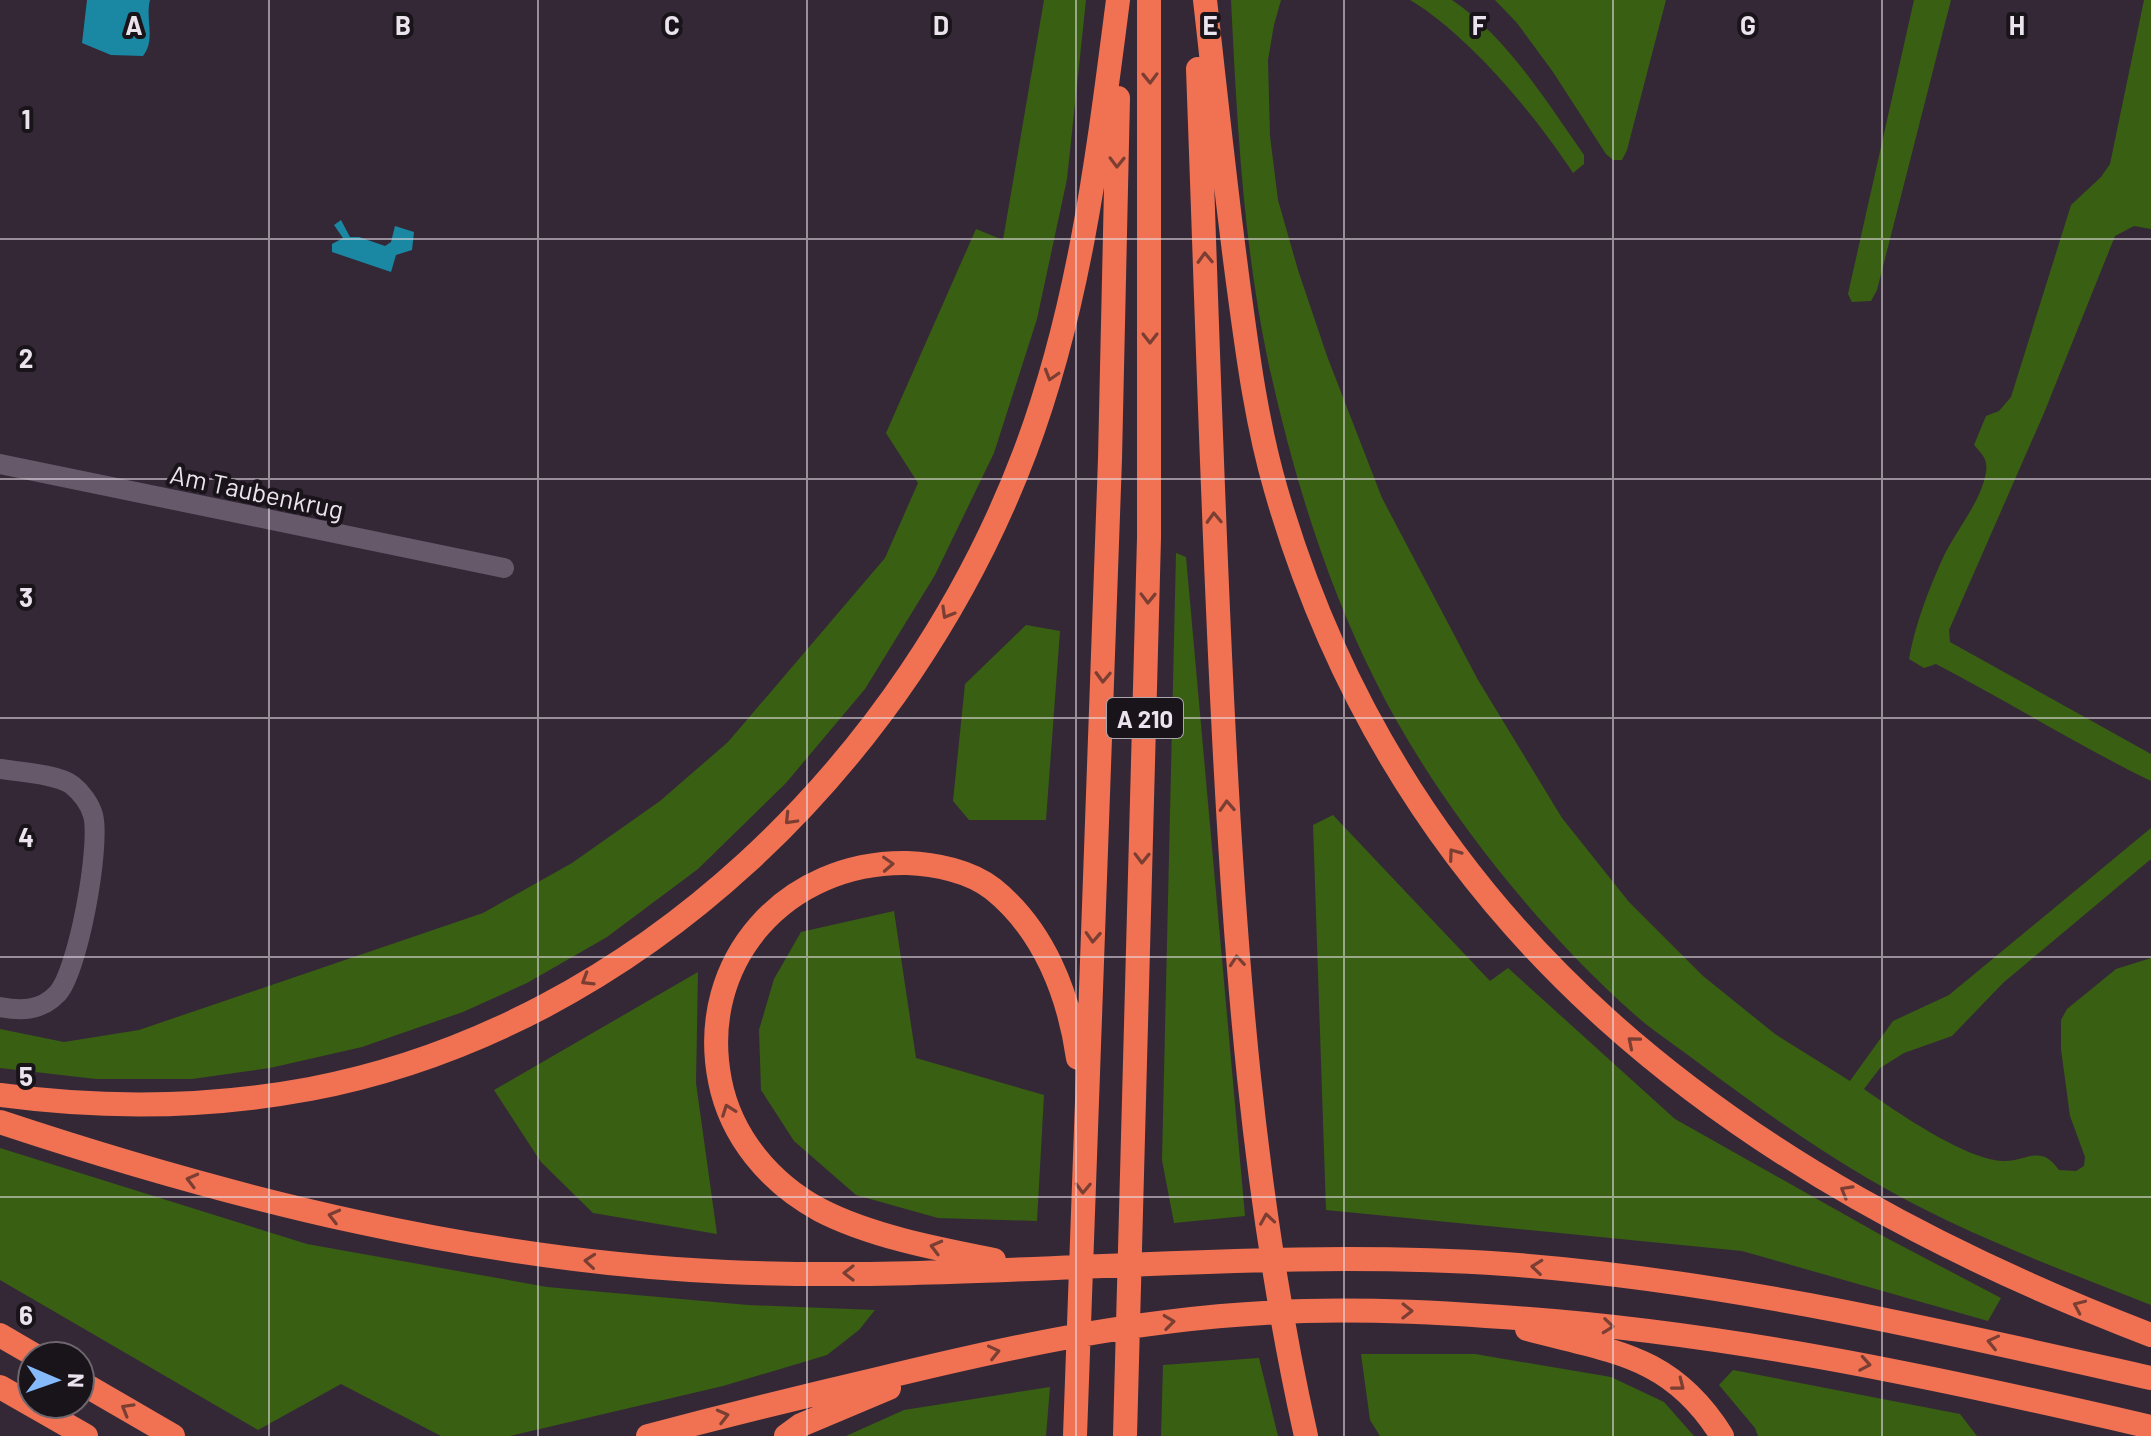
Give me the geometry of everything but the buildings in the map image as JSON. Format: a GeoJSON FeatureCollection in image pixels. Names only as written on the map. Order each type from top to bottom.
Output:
{"type":"FeatureCollection","features":[{"type":"Feature","properties":{"kind":"highway"},"geometry":{"type":"LineString","coordinates":[[0,1095],[103,1106],[229,1100],[312,1088],[410,1062],[476,1038],[579,985],[633,952],[691,910],[748,862],[857,746],[905,682],[947,615],[984,546],[1023,456],[1052,374],[1072,300],[1096,163],[1119,0]]}},
{"type":"Feature","properties":{"kind":"highway"},"geometry":{"type":"LineString","coordinates":[[1075,1432],[1110,475],[1119,0]]}},
{"type":"Feature","properties":{"kind":"highway","name":"A 210"},"geometry":{"type":"LineString","coordinates":[[1125,1436],[1149,538],[1149,0]]}},
{"type":"Feature","properties":{"kind":"highway","name":"A 210"},"geometry":{"type":"LineString","coordinates":[[1196,0],[1216,592],[1233,912],[1258,1161],[1287,1351],[1306,1436]]}},
{"type":"Feature","properties":{"kind":"highway"},"geometry":{"type":"LineString","coordinates":[[1205,0],[1245,330],[1256,403],[1275,487],[1297,554],[1347,678],[1385,750],[1431,824],[1473,881],[1528,944],[1590,1005],[1699,1095],[1795,1162],[1886,1214],[1986,1264],[2151,1335]]}},
{"type":"Feature","properties":{"kind":"highway"},"geometry":{"type":"LineString","coordinates":[[1039,1269],[955,1253],[854,1224],[821,1210],[772,1176],[752,1154],[734,1125],[722,1093],[716,1064],[715,1032],[720,1001],[733,965],[755,931],[785,902],[822,878],[853,868],[886,863],[926,864],[962,873],[991,887],[1019,914],[1038,940],[1068,1009],[1085,1110]]}},
{"type":"Feature","properties":{"kind":"highway"},"geometry":{"type":"LineString","coordinates":[[0,1122],[183,1177],[336,1217],[427,1237],[571,1259],[731,1272],[849,1273],[1334,1260],[1501,1264],[1723,1289],[1897,1321],[2151,1378]]}},
{"type":"Feature","properties":{"kind":"highway"},"geometry":{"type":"LineString","coordinates":[[648,1436],[1036,1342],[1171,1321],[1264,1313],[1412,1310],[1554,1320],[1748,1343],[1889,1368],[2151,1427]]}},
{"type":"Feature","properties":{"kind":"highway"},"geometry":{"type":"LineString","coordinates":[[1474,1315],[1636,1359],[1685,1388],[1722,1436]]}},
{"type":"Feature","properties":{"kind":"highway"},"geometry":{"type":"LineString","coordinates":[[1287,1351],[1317,1436]]}},
{"type":"Feature","properties":{"kind":"highway"},"geometry":{"type":"LineString","coordinates":[[786,1436],[801,1425],[952,1361]]}},
{"type":"Feature","properties":{"kind":"highway"},"geometry":{"type":"LineString","coordinates":[[0,1387],[86,1436]]}},
{"type":"Feature","properties":{"kind":"highway"},"geometry":{"type":"LineString","coordinates":[[96,1391],[173,1436]]}},
{"type":"Feature","properties":{"kind":"street","name":"Am Taubenkrug"},"geometry":{"type":"LineString","coordinates":[[0,464],[504,568]]}},
{"type":"Feature","properties":{"kind":"street"},"geometry":{"type":"LineString","coordinates":[[0,769],[64,780],[74,786],[88,803],[94,827],[91,877],[67,981],[52,999],[30,1009],[0,1007]]}},
{"type":"Feature","properties":{"kind":"green space"},"geometry":{"type":"Polygon","coordinates":[[[1044,0],[1086,0],[1067,179],[1037,319],[994,453],[935,575],[865,689],[786,783],[698,869],[607,937],[527,983],[463,1012],[362,1047],[270,1068],[192,1079],[96,1079],[0,1068],[0,1029],[64,1042],[139,1030],[483,913],[572,863],[660,801],[728,742],[885,558],[918,483],[886,433],[976,229],[1003,240],[1044,0]]]}},
{"type":"Feature","properties":{"kind":"green space"},"geometry":{"type":"Polygon","coordinates":[[[1231,0],[1281,0],[1268,60],[1270,136],[1278,200],[1327,356],[1382,498],[1478,680],[1562,818],[1629,902],[1703,976],[1775,1034],[1850,1081],[1893,1021],[1949,995],[2151,828],[2151,859],[2003,983],[1952,1036],[1904,1053],[1880,1068],[1864,1089],[1931,1133],[1988,1159],[2012,1161],[2039,1156],[2046,1157],[2059,1170],[2076,1171],[2084,1166],[2085,1157],[2070,1116],[2061,1049],[2061,1020],[2067,1009],[2116,969],[2151,958],[2151,1305],[2006,1247],[1936,1215],[1845,1165],[1758,1107],[1649,1026],[1597,979],[1524,901],[1457,815],[1399,725],[1357,642],[1312,524],[1288,443],[1259,316],[1247,226],[1231,0]]]}},
{"type":"Feature","properties":{"kind":"green space"},"geometry":{"type":"Polygon","coordinates":[[[1410,0],[1452,0],[1472,15],[1508,52],[1540,92],[1584,155],[1584,164],[1573,173],[1499,78],[1455,33],[1410,0]]]}},
{"type":"Feature","properties":{"kind":"green space"},"geometry":{"type":"Polygon","coordinates":[[[1495,0],[1666,0],[1622,160],[1613,160],[1606,154],[1553,72],[1517,23],[1495,0]]]}},
{"type":"Feature","properties":{"kind":"green space"},"geometry":{"type":"Polygon","coordinates":[[[1914,0],[1951,0],[1877,290],[1871,301],[1852,302],[1848,294],[1914,0]]]}},
{"type":"Feature","properties":{"kind":"green space"},"geometry":{"type":"Polygon","coordinates":[[[2144,0],[2151,0],[2151,229],[2134,226],[2115,236],[2044,413],[1949,630],[1950,642],[2151,754],[2151,781],[1936,664],[1924,668],[1909,659],[1918,621],[1937,572],[1983,483],[1986,464],[1974,445],[1986,416],[1999,411],[2011,397],[2071,205],[2101,177],[2110,164],[2144,0]]]}},
{"type":"Feature","properties":{"kind":"green space"},"geometry":{"type":"Polygon","coordinates":[[[1176,553],[1186,557],[1245,1216],[1174,1223],[1162,1160],[1176,553]]]}},
{"type":"Feature","properties":{"kind":"green space"},"geometry":{"type":"Polygon","coordinates":[[[1026,625],[1060,631],[1046,820],[969,820],[953,801],[965,684],[1026,625]]]}},
{"type":"Feature","properties":{"kind":"green space"},"geometry":{"type":"Polygon","coordinates":[[[1333,815],[1490,981],[1508,968],[1675,1119],[1881,1235],[2001,1298],[1988,1321],[1742,1251],[1326,1210],[1313,825],[1333,815]]]}},
{"type":"Feature","properties":{"kind":"green space"},"geometry":{"type":"Polygon","coordinates":[[[894,911],[916,1058],[1044,1095],[1037,1221],[938,1218],[856,1195],[794,1141],[761,1090],[759,1030],[774,979],[801,932],[894,911]]]}},
{"type":"Feature","properties":{"kind":"green space"},"geometry":{"type":"Polygon","coordinates":[[[698,972],[696,1083],[717,1234],[593,1213],[541,1162],[494,1090],[698,972]]]}},
{"type":"Feature","properties":{"kind":"green space"},"geometry":{"type":"Polygon","coordinates":[[[0,1148],[307,1244],[547,1287],[748,1305],[875,1310],[859,1330],[827,1355],[723,1386],[510,1436],[441,1436],[341,1384],[258,1430],[0,1280],[0,1148]]]}},
{"type":"Feature","properties":{"kind":"green space"},"geometry":{"type":"Polygon","coordinates":[[[1361,1354],[1475,1354],[1611,1377],[1664,1402],[1694,1436],[1380,1436],[1370,1420],[1361,1354]]]}},
{"type":"Feature","properties":{"kind":"green space"},"geometry":{"type":"Polygon","coordinates":[[[1259,1358],[1278,1436],[1161,1436],[1163,1365],[1259,1358]]]}},
{"type":"Feature","properties":{"kind":"green space"},"geometry":{"type":"Polygon","coordinates":[[[1733,1370],[1960,1414],[1977,1436],[1758,1436],[1755,1428],[1719,1385],[1733,1370]]]}},
{"type":"Feature","properties":{"kind":"green space"},"geometry":{"type":"Polygon","coordinates":[[[1050,1387],[1046,1436],[846,1436],[904,1410],[1050,1387]]]}},
{"type":"Feature","properties":{"kind":"water"},"geometry":{"type":"Polygon","coordinates":[[[87,0],[150,0],[150,36],[143,56],[111,55],[82,43],[87,0]]]}},
{"type":"Feature","properties":{"kind":"water"},"geometry":{"type":"Polygon","coordinates":[[[341,220],[350,237],[385,246],[391,242],[395,226],[414,232],[412,250],[396,255],[391,272],[332,252],[332,244],[343,238],[334,225],[341,220]]]}}]}
